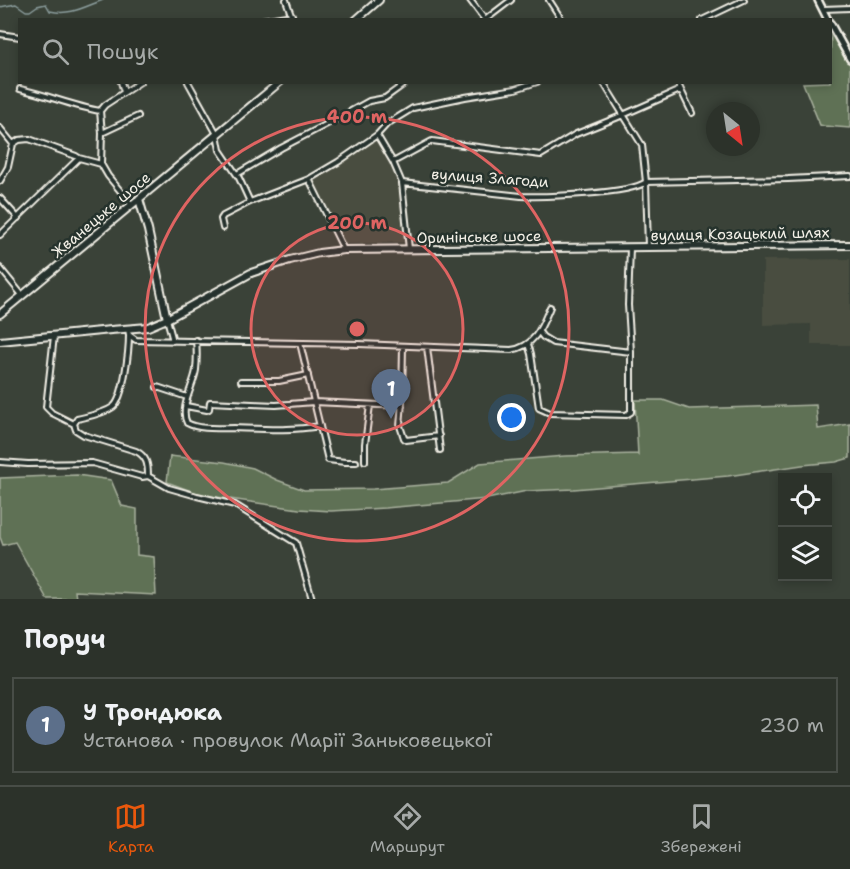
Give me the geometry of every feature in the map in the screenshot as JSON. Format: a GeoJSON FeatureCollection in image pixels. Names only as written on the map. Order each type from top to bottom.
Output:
{"type":"FeatureCollection","features":[{"type":"Feature","properties":{"kind":"main road"},"geometry":{"type":"LineString","coordinates":[[358,18],[380,0]]}},
{"type":"Feature","properties":{"kind":"main road","name":"Жванецьке шосе"},"geometry":{"type":"LineString","coordinates":[[0,314],[278,84]]}},
{"type":"Feature","properties":{"kind":"main road"},"geometry":{"type":"LineString","coordinates":[[139,199],[167,319]]}},
{"type":"Feature","properties":{"kind":"main road","name":"вулиця Козацький шлях"},"geometry":{"type":"LineString","coordinates":[[630,248],[850,245]]}},
{"type":"Feature","properties":{"kind":"main road","name":"Оринінське шосе"},"geometry":{"type":"LineString","coordinates":[[0,341],[128,332],[148,327],[251,273],[290,260],[344,250],[630,248]]}},
{"type":"Feature","properties":{"kind":"street"},"geometry":{"type":"LineString","coordinates":[[286,0],[292,17]]}},
{"type":"Feature","properties":{"kind":"street"},"geometry":{"type":"LineString","coordinates":[[470,0],[484,18]]}},
{"type":"Feature","properties":{"kind":"street"},"geometry":{"type":"LineString","coordinates":[[488,18],[511,0]]}},
{"type":"Feature","properties":{"kind":"street"},"geometry":{"type":"LineString","coordinates":[[549,0],[561,18]]}},
{"type":"Feature","properties":{"kind":"street"},"geometry":{"type":"LineString","coordinates":[[726,0],[730,8]]}},
{"type":"Feature","properties":{"kind":"street"},"geometry":{"type":"LineString","coordinates":[[707,18],[744,0]]}},
{"type":"Feature","properties":{"kind":"street"},"geometry":{"type":"LineString","coordinates":[[818,0],[827,18]]}},
{"type":"Feature","properties":{"kind":"street"},"geometry":{"type":"LineString","coordinates":[[823,9],[850,8]]}},
{"type":"Feature","properties":{"kind":"street"},"geometry":{"type":"LineString","coordinates":[[832,25],[850,58]]}},
{"type":"Feature","properties":{"kind":"street"},"geometry":{"type":"LineString","coordinates":[[0,34],[18,37]]}},
{"type":"Feature","properties":{"kind":"street"},"geometry":{"type":"LineString","coordinates":[[122,84],[124,92]]}},
{"type":"Feature","properties":{"kind":"street"},"geometry":{"type":"LineString","coordinates":[[132,205],[101,164],[100,111],[105,105],[137,84]]}},
{"type":"Feature","properties":{"kind":"street"},"geometry":{"type":"LineString","coordinates":[[189,84],[217,134],[219,150],[237,174],[250,202]]}},
{"type":"Feature","properties":{"kind":"street"},"geometry":{"type":"LineString","coordinates":[[237,174],[280,148],[369,101],[386,98],[404,84]]}},
{"type":"Feature","properties":{"kind":"street"},"geometry":{"type":"LineString","coordinates":[[223,228],[221,219],[223,216],[250,202],[309,179],[338,162],[377,135],[387,124],[413,108],[530,84]]}},
{"type":"Feature","properties":{"kind":"street"},"geometry":{"type":"LineString","coordinates":[[604,84],[642,145],[646,182],[648,247]]}},
{"type":"Feature","properties":{"kind":"street"},"geometry":{"type":"LineString","coordinates":[[678,84],[692,112]]}},
{"type":"Feature","properties":{"kind":"street"},"geometry":{"type":"LineString","coordinates":[[21,88],[100,111]]}},
{"type":"Feature","properties":{"kind":"street"},"geometry":{"type":"LineString","coordinates":[[393,162],[432,141],[541,155],[576,134],[680,90]]}},
{"type":"Feature","properties":{"kind":"street"},"geometry":{"type":"LineString","coordinates":[[102,134],[138,117]]}},
{"type":"Feature","properties":{"kind":"street"},"geometry":{"type":"LineString","coordinates":[[0,128],[14,144]]}},
{"type":"Feature","properties":{"kind":"street"},"geometry":{"type":"LineString","coordinates":[[377,135],[402,183],[410,249]]}},
{"type":"Feature","properties":{"kind":"street"},"geometry":{"type":"LineString","coordinates":[[0,181],[8,167],[14,144],[28,139],[101,164]]}},
{"type":"Feature","properties":{"kind":"street"},"geometry":{"type":"LineString","coordinates":[[0,235],[79,158]]}},
{"type":"Feature","properties":{"kind":"street","name":"вулиця Злагоди"},"geometry":{"type":"LineString","coordinates":[[402,183],[529,196],[606,192],[641,186],[646,182],[850,176]]}},
{"type":"Feature","properties":{"kind":"street"},"geometry":{"type":"LineString","coordinates":[[309,179],[344,250]]}},
{"type":"Feature","properties":{"kind":"street"},"geometry":{"type":"LineString","coordinates":[[0,198],[18,218]]}},
{"type":"Feature","properties":{"kind":"street"},"geometry":{"type":"LineString","coordinates":[[528,344],[538,408],[550,413],[627,415],[631,412],[628,305],[630,248]]}},
{"type":"Feature","properties":{"kind":"street"},"geometry":{"type":"LineString","coordinates":[[0,268],[22,296]]}},
{"type":"Feature","properties":{"kind":"street"},"geometry":{"type":"LineString","coordinates":[[128,332],[136,340],[518,350],[528,344],[539,332],[550,307]]}},
{"type":"Feature","properties":{"kind":"street"},"geometry":{"type":"LineString","coordinates":[[167,319],[173,341]]}},
{"type":"Feature","properties":{"kind":"street"},"geometry":{"type":"LineString","coordinates":[[74,424],[77,419],[102,412],[116,403],[126,370],[128,332]]}},
{"type":"Feature","properties":{"kind":"street"},"geometry":{"type":"LineString","coordinates":[[539,332],[553,343],[631,352]]}},
{"type":"Feature","properties":{"kind":"street"},"geometry":{"type":"LineString","coordinates":[[54,336],[46,408],[74,424],[76,430],[84,435],[128,448],[142,455],[147,463],[148,476]]}},
{"type":"Feature","properties":{"kind":"street"},"geometry":{"type":"LineString","coordinates":[[196,340],[196,372],[188,397],[185,420],[193,426],[282,430],[320,426]]}},
{"type":"Feature","properties":{"kind":"street"},"geometry":{"type":"LineString","coordinates":[[300,343],[328,460],[356,462]]}},
{"type":"Feature","properties":{"kind":"street"},"geometry":{"type":"LineString","coordinates":[[403,346],[400,426],[404,439],[439,436]]}},
{"type":"Feature","properties":{"kind":"street"},"geometry":{"type":"LineString","coordinates":[[428,347],[440,450]]}},
{"type":"Feature","properties":{"kind":"street"},"geometry":{"type":"LineString","coordinates":[[241,381],[279,381],[308,375]]}},
{"type":"Feature","properties":{"kind":"street"},"geometry":{"type":"LineString","coordinates":[[157,387],[188,397]]}},
{"type":"Feature","properties":{"kind":"street"},"geometry":{"type":"LineString","coordinates":[[186,406],[207,410],[210,402],[276,405],[314,402],[402,406]]}},
{"type":"Feature","properties":{"kind":"street"},"geometry":{"type":"LineString","coordinates":[[365,461],[370,405]]}},
{"type":"Feature","properties":{"kind":"street"},"geometry":{"type":"LineString","coordinates":[[0,462],[92,463],[142,477],[148,476],[170,488],[235,505],[296,543],[312,599]]}},
{"type":"Feature","properties":{"kind":"shaded area"},"geometry":{"type":"Polygon","coordinates":[[[376,138],[400,184],[407,242],[343,244],[311,179],[376,138]]]}},
{"type":"Feature","properties":{"kind":"shaded area"},"geometry":{"type":"Polygon","coordinates":[[[850,259],[850,345],[811,345],[811,324],[763,325],[763,260],[850,259]]]}},
{"type":"Feature","properties":{"kind":"green space"},"geometry":{"type":"Polygon","coordinates":[[[832,31],[850,63],[850,128],[820,125],[803,84],[832,84],[832,31]]]}},
{"type":"Feature","properties":{"kind":"green space"},"geometry":{"type":"Polygon","coordinates":[[[635,400],[663,400],[689,409],[816,405],[818,429],[850,424],[850,458],[836,462],[728,476],[527,491],[487,499],[331,511],[299,509],[202,495],[167,482],[170,456],[253,468],[304,490],[373,489],[448,483],[480,463],[565,456],[638,455],[635,400]]]}},
{"type":"Feature","properties":{"kind":"green space"},"geometry":{"type":"Polygon","coordinates":[[[77,475],[111,480],[122,506],[137,509],[137,555],[154,557],[156,595],[75,591],[76,599],[47,599],[15,542],[3,545],[0,537],[0,478],[77,475]]]}},
{"type":"Feature","properties":{"kind":"waterway"},"geometry":{"type":"LineString","coordinates":[[0,7],[16,4],[30,11],[46,4],[50,11],[64,12],[77,10],[103,0]]}},
{"type":"Feature","properties":{"kind":"place","name":"У Трондюка"},"geometry":{"type":"Point","coordinates":[391,419]}}]}
